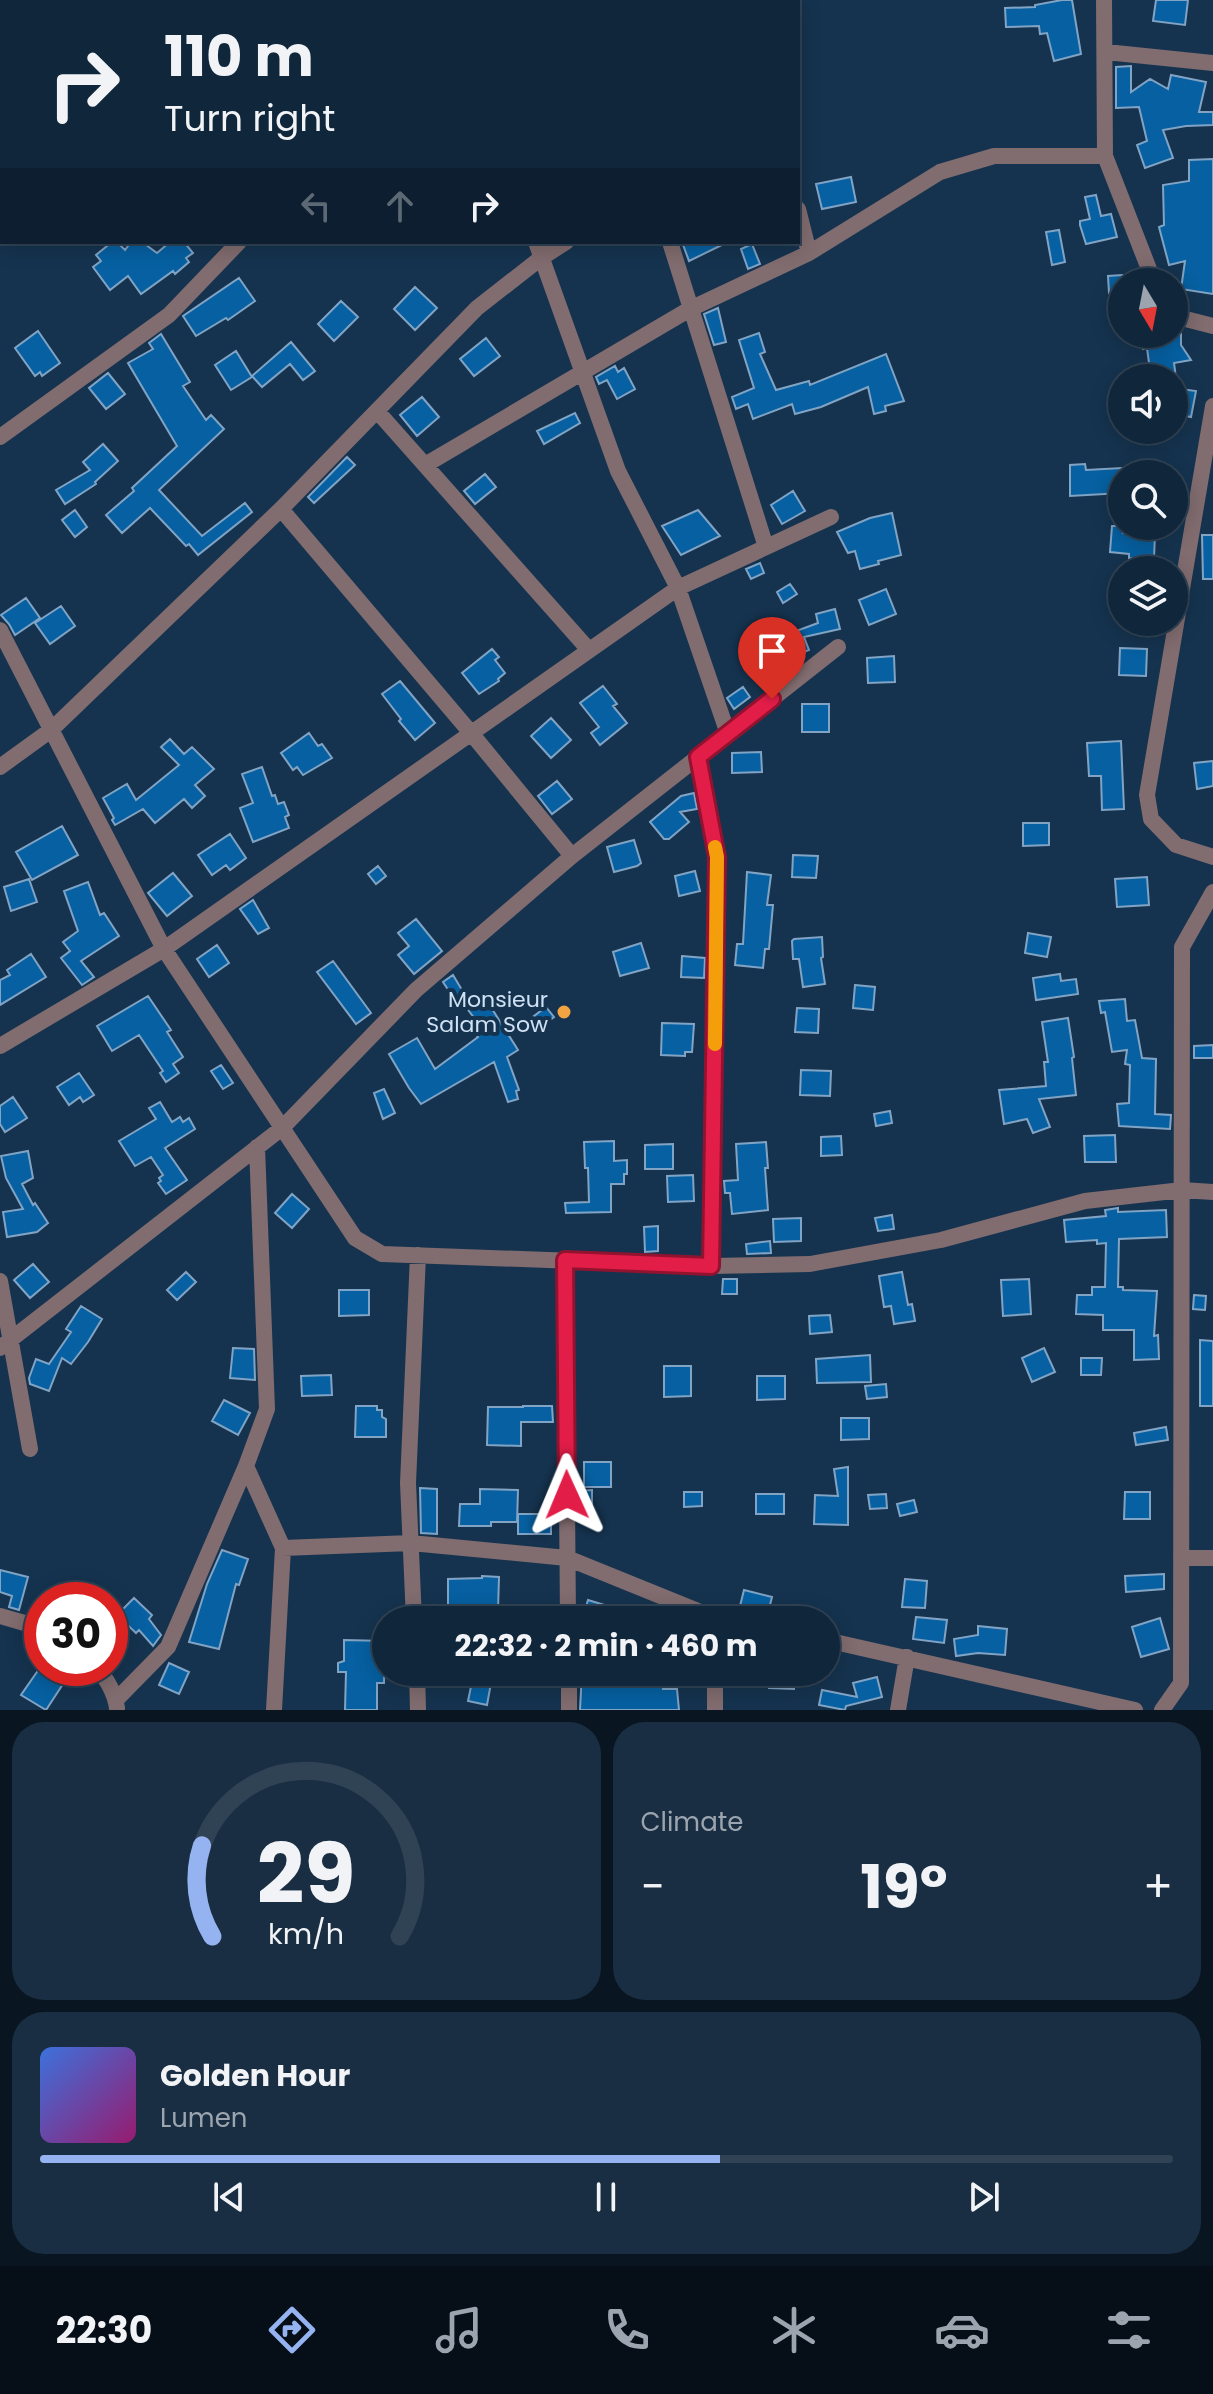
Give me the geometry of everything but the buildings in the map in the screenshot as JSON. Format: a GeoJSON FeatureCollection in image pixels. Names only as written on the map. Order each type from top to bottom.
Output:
{"type":"FeatureCollection","features":[{"type":"Feature","properties":{"kind":"street"},"geometry":{"type":"LineString","coordinates":[[1104,0],[1105,156],[1149,268]]}},
{"type":"Feature","properties":{"kind":"street"},"geometry":{"type":"LineString","coordinates":[[1106,52],[1213,63]]}},
{"type":"Feature","properties":{"kind":"street"},"geometry":{"type":"LineString","coordinates":[[425,465],[690,309],[809,253],[940,172],[994,156],[1105,156]]}},
{"type":"Feature","properties":{"kind":"street"},"geometry":{"type":"LineString","coordinates":[[800,217],[809,253]]}},
{"type":"Feature","properties":{"kind":"street"},"geometry":{"type":"LineString","coordinates":[[0,437],[169,315],[237,244]]}},
{"type":"Feature","properties":{"kind":"street"},"geometry":{"type":"LineString","coordinates":[[0,767],[51,730],[281,509],[477,308],[539,250],[559,244]]}},
{"type":"Feature","properties":{"kind":"street"},"geometry":{"type":"LineString","coordinates":[[671,244],[766,547]]}},
{"type":"Feature","properties":{"kind":"street"},"geometry":{"type":"LineString","coordinates":[[539,250],[618,471],[678,588],[728,734]]}},
{"type":"Feature","properties":{"kind":"street"},"geometry":{"type":"LineString","coordinates":[[1188,320],[1213,326]]}},
{"type":"Feature","properties":{"kind":"street"},"geometry":{"type":"LineString","coordinates":[[1213,406],[1147,795],[1151,819],[1176,845],[1213,857]]}},
{"type":"Feature","properties":{"kind":"street"},"geometry":{"type":"LineString","coordinates":[[377,411],[589,650]]}},
{"type":"Feature","properties":{"kind":"street"},"geometry":{"type":"LineString","coordinates":[[281,509],[572,856]]}},
{"type":"Feature","properties":{"kind":"street"},"geometry":{"type":"LineString","coordinates":[[0,1046],[164,949],[678,588],[831,517]]}},
{"type":"Feature","properties":{"kind":"street"},"geometry":{"type":"LineString","coordinates":[[2,641],[164,949],[355,1238],[382,1254],[711,1266],[810,1264],[941,1240],[1085,1201],[1182,1190],[1213,1192]]}},
{"type":"Feature","properties":{"kind":"street"},"geometry":{"type":"LineString","coordinates":[[5,1344],[282,1128],[416,990],[572,856],[838,647]]}},
{"type":"Feature","properties":{"kind":"street"},"geometry":{"type":"LineString","coordinates":[[698,757],[717,857],[711,1266]]}},
{"type":"Feature","properties":{"kind":"street"},"geometry":{"type":"LineString","coordinates":[[1162,1710],[1181,1683],[1182,947],[1213,892]]}},
{"type":"Feature","properties":{"kind":"street"},"geometry":{"type":"LineString","coordinates":[[109,1686],[117,1705],[168,1647],[246,1466],[267,1409],[257,1147]]}},
{"type":"Feature","properties":{"kind":"street"},"geometry":{"type":"LineString","coordinates":[[413,1606],[408,1483],[418,1255]]}},
{"type":"Feature","properties":{"kind":"street"},"geometry":{"type":"LineString","coordinates":[[565,1260],[568,1606]]}},
{"type":"Feature","properties":{"kind":"street"},"geometry":{"type":"LineString","coordinates":[[0,1281],[5,1344],[30,1449]]}},
{"type":"Feature","properties":{"kind":"street"},"geometry":{"type":"LineString","coordinates":[[246,1466],[283,1548],[274,1710]]}},
{"type":"Feature","properties":{"kind":"street"},"geometry":{"type":"LineString","coordinates":[[283,1548],[411,1543],[567,1558],[687,1606]]}},
{"type":"Feature","properties":{"kind":"street"},"geometry":{"type":"LineString","coordinates":[[1181,1558],[1213,1558]]}},
{"type":"Feature","properties":{"kind":"street"},"geometry":{"type":"LineString","coordinates":[[0,1616],[24,1623]]}},
{"type":"Feature","properties":{"kind":"street"},"geometry":{"type":"LineString","coordinates":[[840,1643],[1135,1710]]}},
{"type":"Feature","properties":{"kind":"street"},"geometry":{"type":"LineString","coordinates":[[898,1710],[907,1657]]}},
{"type":"Feature","properties":{"kind":"street"},"geometry":{"type":"LineString","coordinates":[[417,1686],[418,1710]]}},
{"type":"Feature","properties":{"kind":"street"},"geometry":{"type":"LineString","coordinates":[[569,1686],[569,1710]]}},
{"type":"Feature","properties":{"kind":"street"},"geometry":{"type":"LineString","coordinates":[[715,1686],[715,1710]]}},
{"type":"Feature","properties":{"kind":"slow traffic"},"geometry":{"type":"LineString","coordinates":[[715,847],[715,1044]]}},
{"type":"Feature","properties":{"kind":"place","name":"Monsieur Salam Sow"},"geometry":{"type":"Point","coordinates":[564,1012]}},
{"type":"Feature","properties":{"kind":"route"},"geometry":{"type":"LineString","coordinates":[[567,1495],[565,1260],[711,1266],[717,857],[698,757],[772,699]]}}]}
